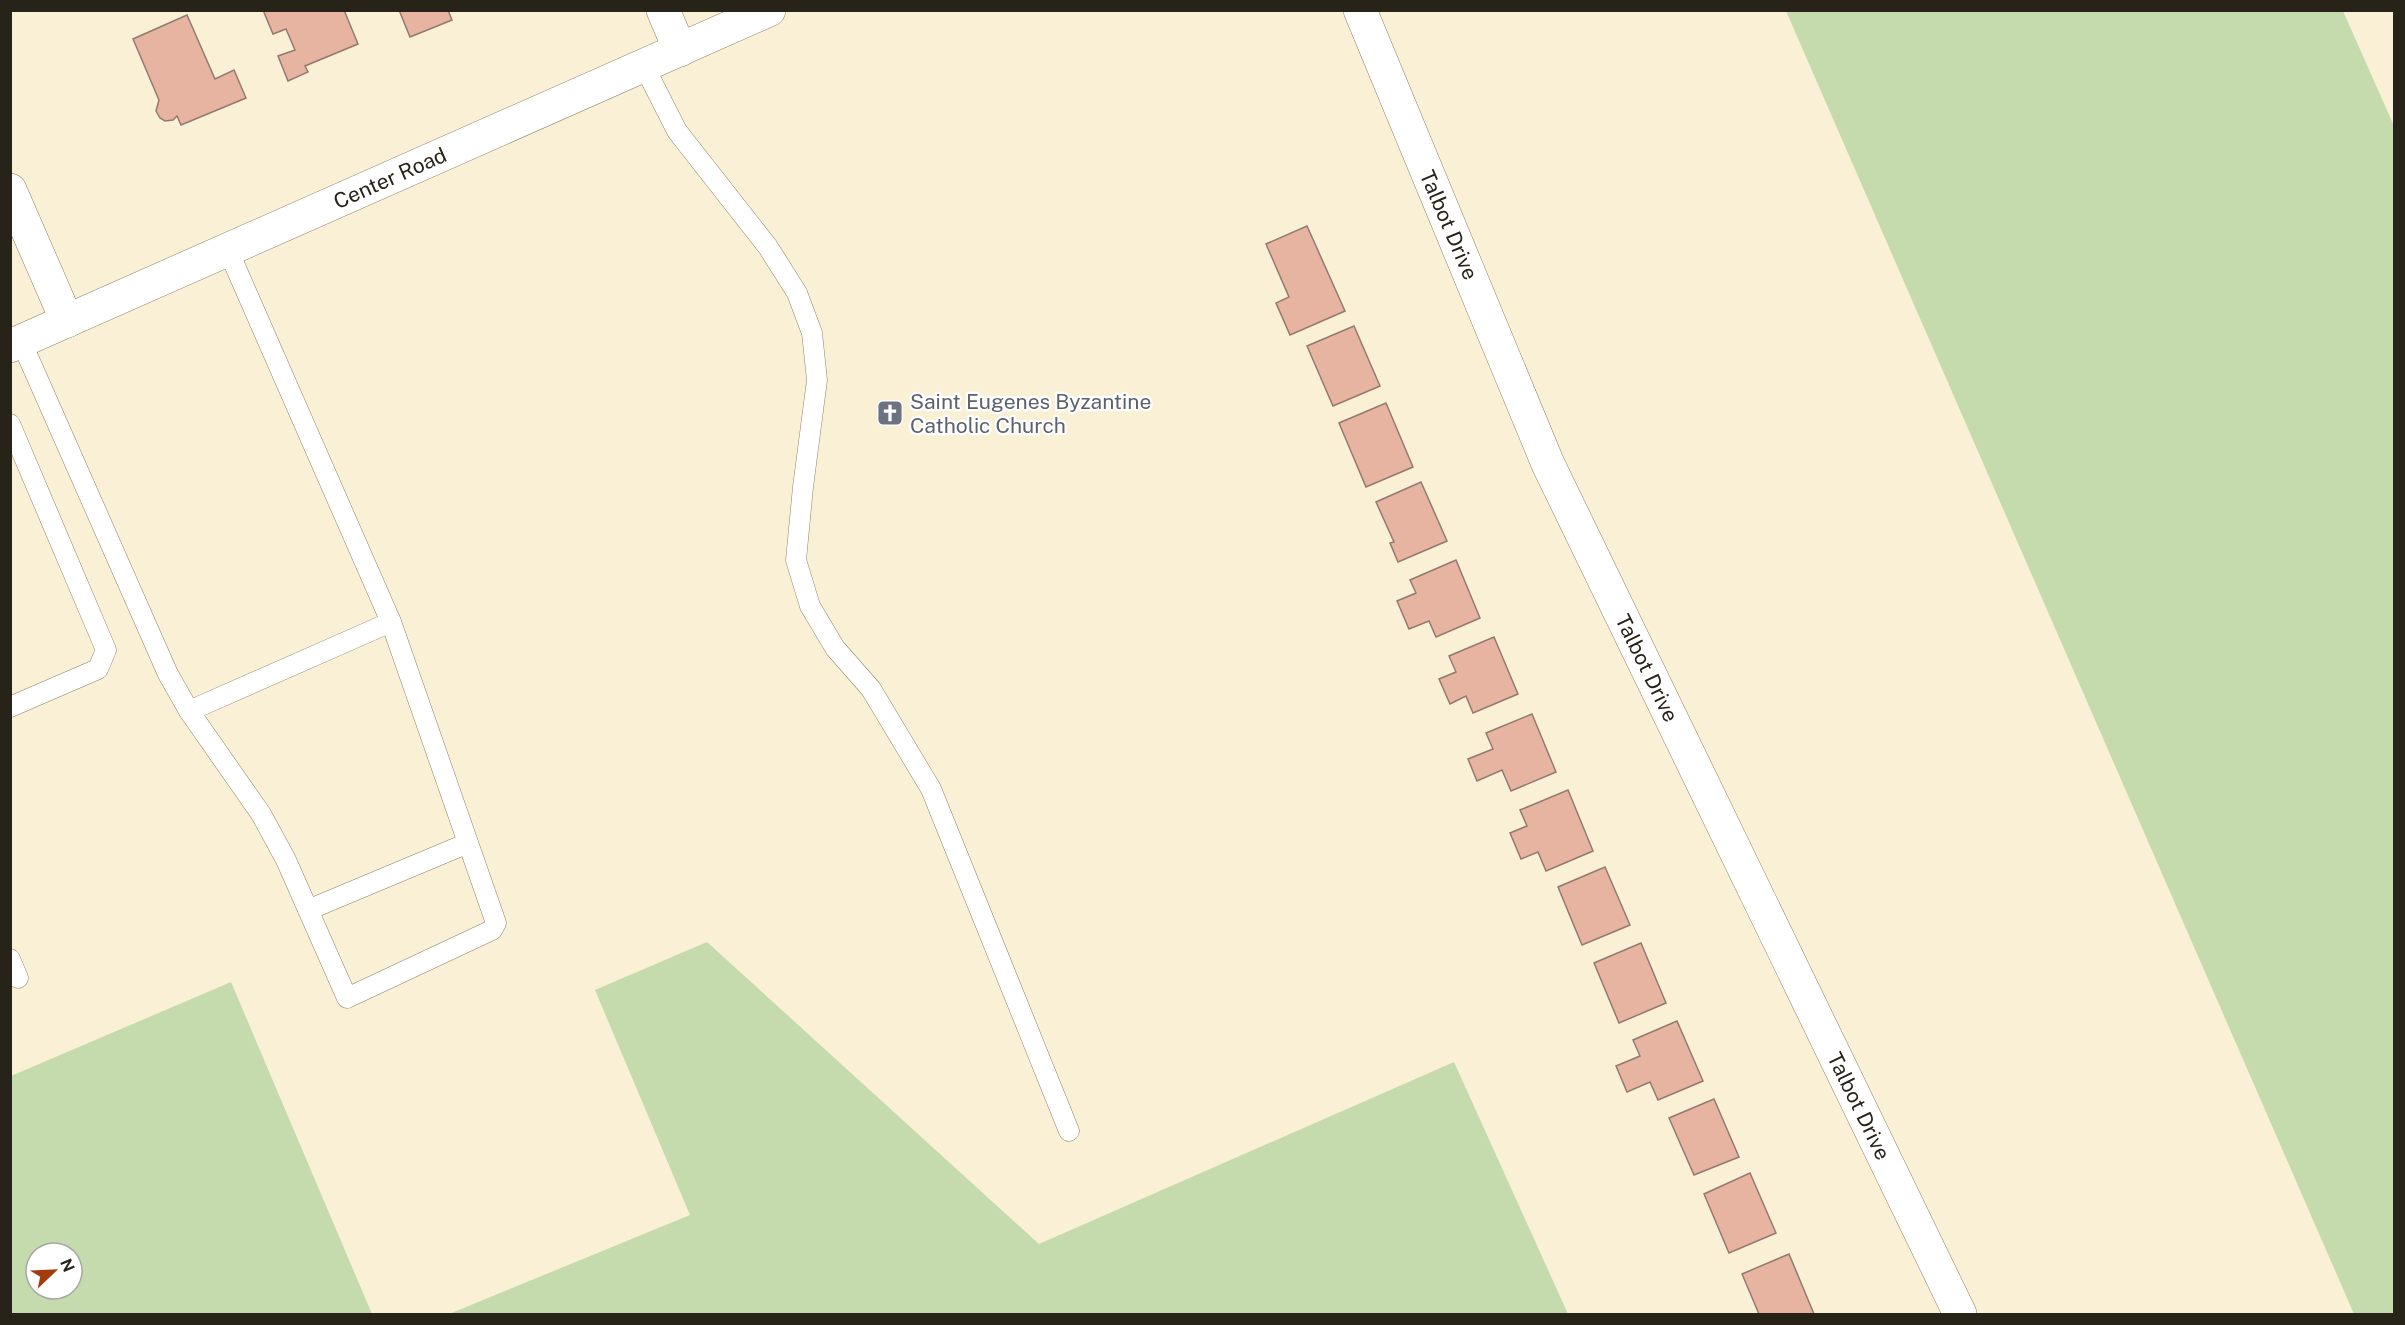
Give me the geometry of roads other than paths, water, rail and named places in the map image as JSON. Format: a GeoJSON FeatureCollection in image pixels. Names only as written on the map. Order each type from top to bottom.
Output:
{"type":"FeatureCollection","features":[{"type":"Feature","properties":{"kind":"street"},"geometry":{"type":"LineString","coordinates":[[663,10],[680,50]]}},
{"type":"Feature","properties":{"kind":"street","name":"Center Road"},"geometry":{"type":"LineString","coordinates":[[16,343],[769,10]]}},
{"type":"Feature","properties":{"kind":"street","name":"Talbot Drive"},"geometry":{"type":"LineString","coordinates":[[1360,10],[1548,464],[1960,1314]]}},
{"type":"Feature","properties":{"kind":"street"},"geometry":{"type":"LineString","coordinates":[[10,190],[67,321]]}},
{"type":"Feature","properties":{"kind":"lane"},"geometry":{"type":"LineString","coordinates":[[644,66],[677,131],[768,247],[797,293],[812,333],[818,380],[803,487],[796,560],[810,606],[835,648],[871,688],[932,789],[1069,1131]]}},
{"type":"Feature","properties":{"kind":"lane"},"geometry":{"type":"LineString","coordinates":[[16,343],[168,674],[189,711],[261,814],[286,860],[347,998],[492,930],[496,923],[391,622],[228,250]]}},
{"type":"Feature","properties":{"kind":"lane"},"geometry":{"type":"LineString","coordinates":[[10,424],[106,650],[98,669],[10,707]]}},
{"type":"Feature","properties":{"kind":"lane"},"geometry":{"type":"LineString","coordinates":[[189,711],[391,622]]}},
{"type":"Feature","properties":{"kind":"lane"},"geometry":{"type":"LineString","coordinates":[[308,910],[468,843]]}},
{"type":"Feature","properties":{"kind":"lane"},"geometry":{"type":"LineString","coordinates":[[10,959],[18,978]]}},
{"type":"Feature","properties":{"kind":"place","name":"Saint Eugenes Byzantine Catholic Church"},"geometry":{"type":"Point","coordinates":[890,413]}}]}
